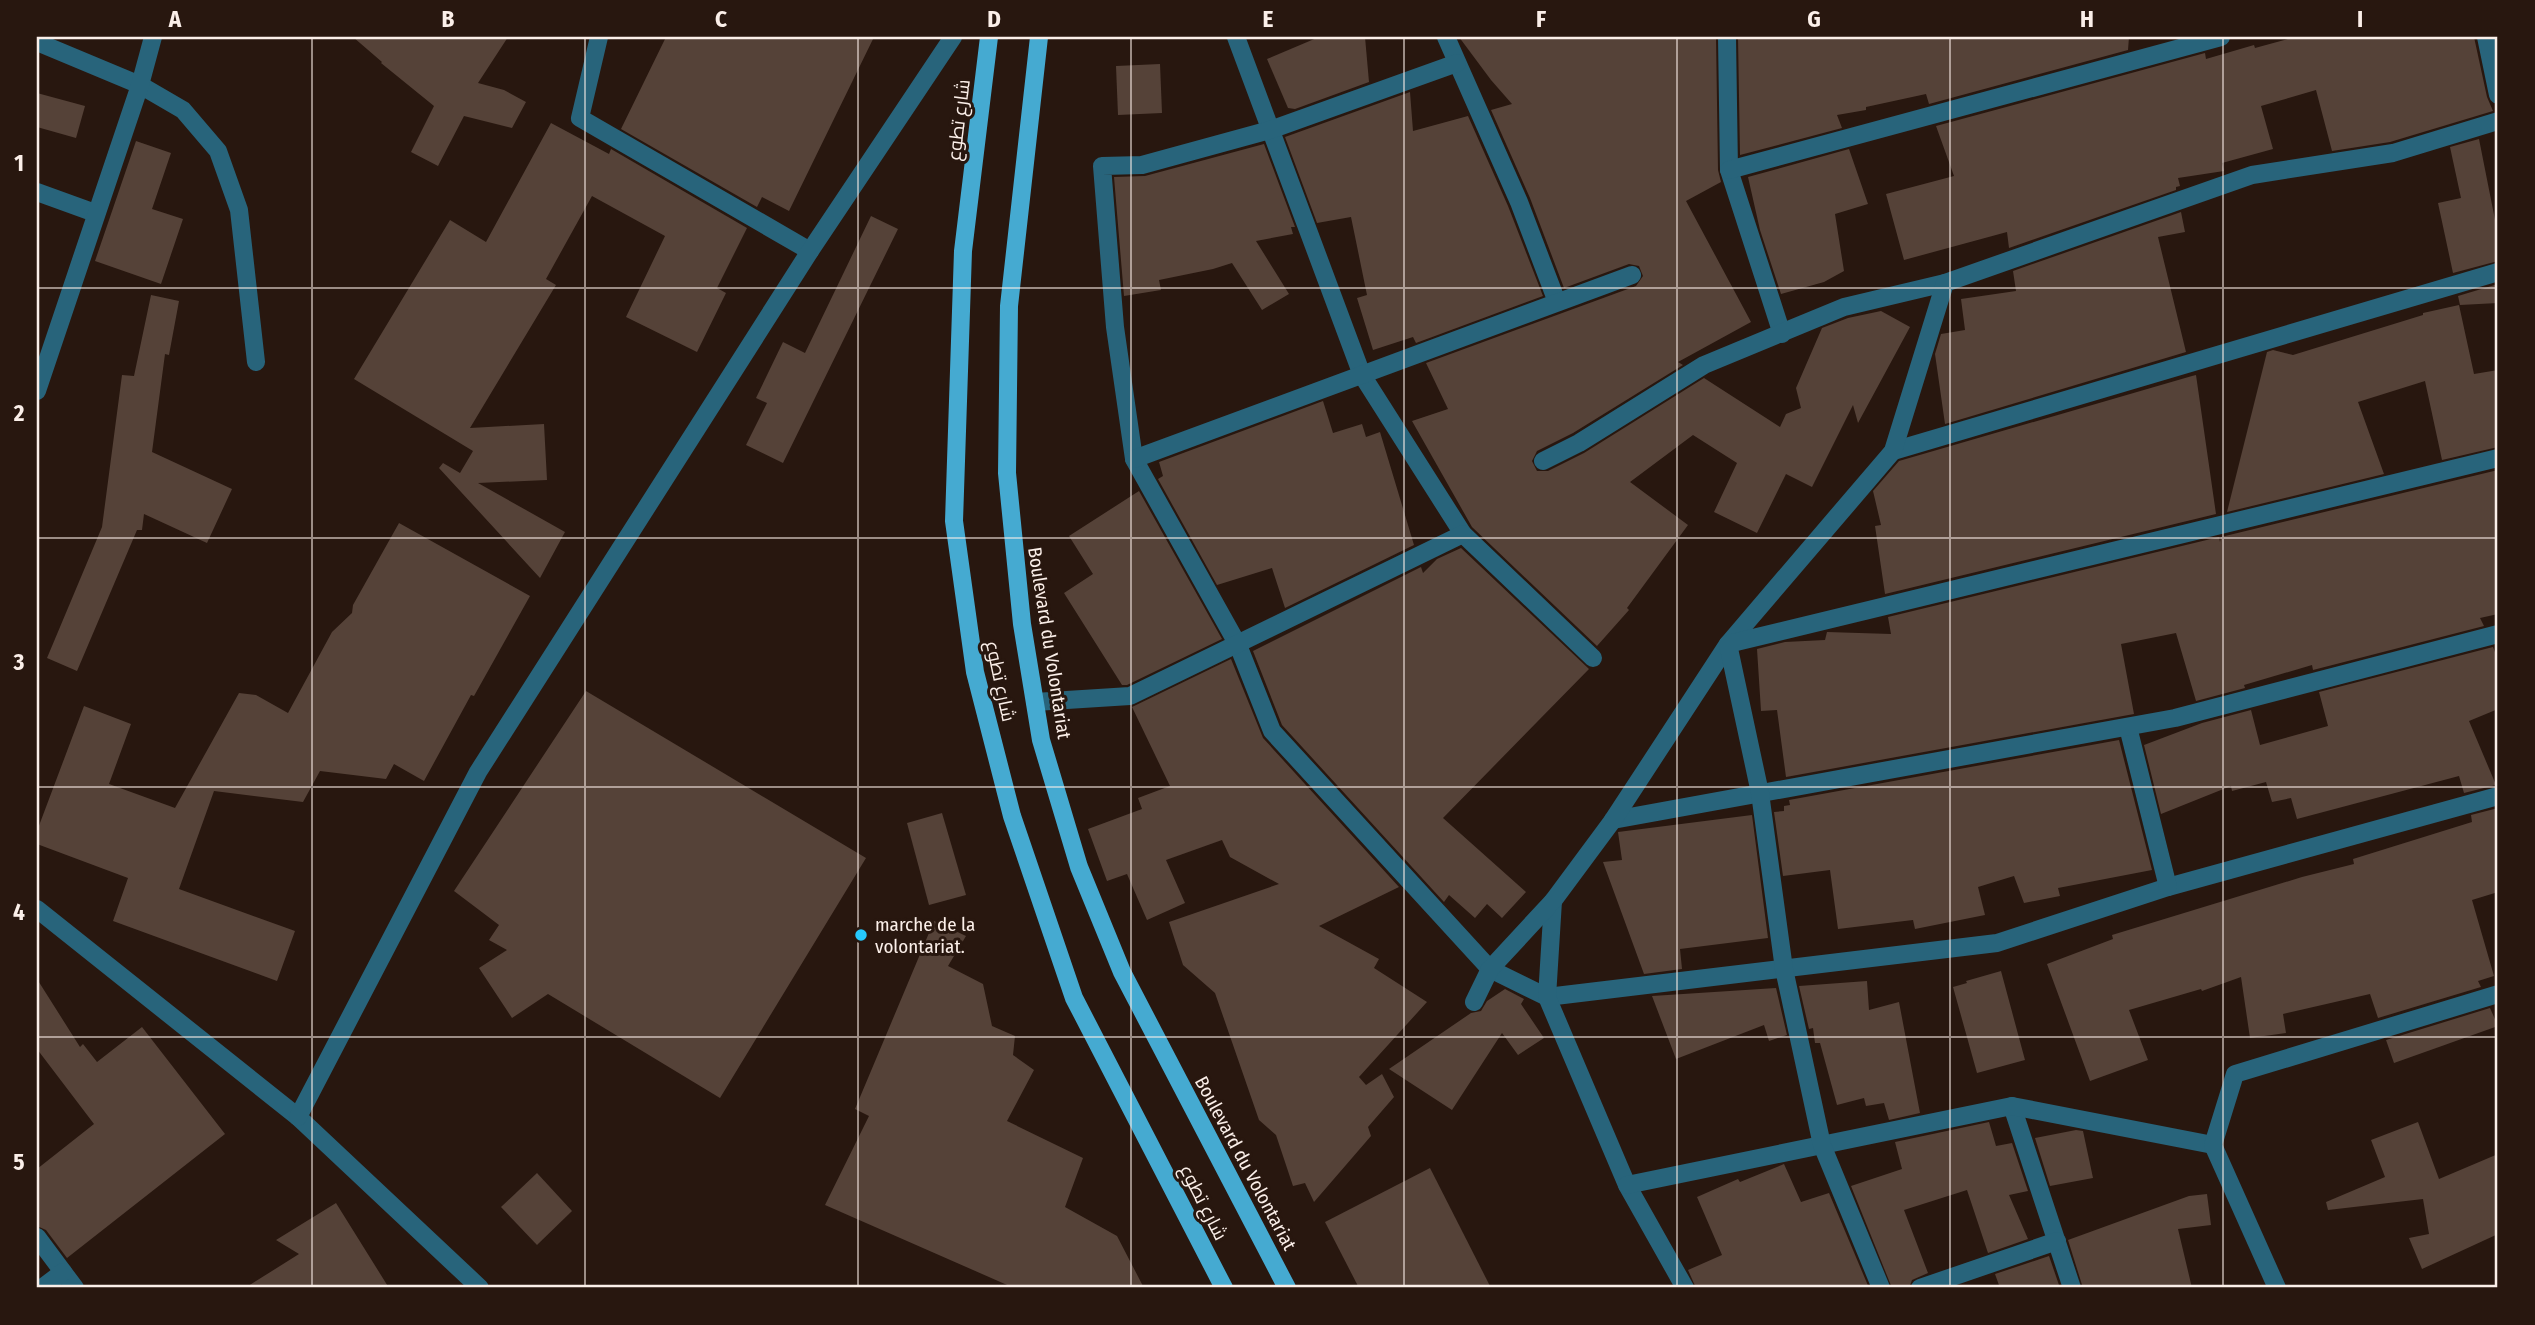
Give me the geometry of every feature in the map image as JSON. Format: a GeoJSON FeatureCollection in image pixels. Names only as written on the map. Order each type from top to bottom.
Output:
{"type":"FeatureCollection","features":[{"type":"Feature","properties":{"kind":"main road","name":"شارع تطوع"},"geometry":{"type":"LineString","coordinates":[[989,37],[963,251],[954,522],[975,673],[1012,816],[1074,998],[1224,1288]]}},
{"type":"Feature","properties":{"kind":"main road","name":"Boulevard du Volontariat"},"geometry":{"type":"LineString","coordinates":[[1039,37],[1009,306],[1007,473],[1022,624],[1041,740],[1079,867],[1122,972],[1287,1288]]}},
{"type":"Feature","properties":{"kind":"street"},"geometry":{"type":"LineString","coordinates":[[37,391],[140,85],[153,37]]}},
{"type":"Feature","properties":{"kind":"street"},"geometry":{"type":"LineString","coordinates":[[599,37],[580,118],[810,251]]}},
{"type":"Feature","properties":{"kind":"street"},"geometry":{"type":"LineString","coordinates":[[298,1117],[478,772],[810,251],[953,37]]}},
{"type":"Feature","properties":{"kind":"street"},"geometry":{"type":"LineString","coordinates":[[1236,37],[1362,375],[1463,534],[1593,658]]}},
{"type":"Feature","properties":{"kind":"street"},"geometry":{"type":"LineString","coordinates":[[1446,37],[1519,202],[1557,302]]}},
{"type":"Feature","properties":{"kind":"street"},"geometry":{"type":"LineString","coordinates":[[1727,37],[1729,170],[1782,334]]}},
{"type":"Feature","properties":{"kind":"street"},"geometry":{"type":"LineString","coordinates":[[1729,170],[2221,37]]}},
{"type":"Feature","properties":{"kind":"street"},"geometry":{"type":"LineString","coordinates":[[2490,38],[2498,95]]}},
{"type":"Feature","properties":{"kind":"street"},"geometry":{"type":"LineString","coordinates":[[37,42],[140,85],[183,110],[218,151],[239,210],[256,362]]}},
{"type":"Feature","properties":{"kind":"street"},"geometry":{"type":"LineString","coordinates":[[1457,63],[1270,130],[1142,165],[1102,166],[1115,327],[1135,459],[1238,645],[1272,731],[1490,969],[1547,997],[1997,943],[2168,887],[2498,796]]}},
{"type":"Feature","properties":{"kind":"street"},"geometry":{"type":"LineString","coordinates":[[1543,461],[1579,443],[1704,365],[1844,307],[1944,283],[2252,175],[2393,153],[2498,121]]}},
{"type":"Feature","properties":{"kind":"street"},"geometry":{"type":"LineString","coordinates":[[37,192],[95,213]]}},
{"type":"Feature","properties":{"kind":"street"},"geometry":{"type":"LineString","coordinates":[[1892,451],[2498,272]]}},
{"type":"Feature","properties":{"kind":"street"},"geometry":{"type":"LineString","coordinates":[[1135,459],[1632,275]]}},
{"type":"Feature","properties":{"kind":"street"},"geometry":{"type":"LineString","coordinates":[[1474,1002],[1490,969],[1553,901],[1613,820],[1728,644],[1892,451],[1944,283]]}},
{"type":"Feature","properties":{"kind":"street"},"geometry":{"type":"LineString","coordinates":[[1728,644],[2498,458]]}},
{"type":"Feature","properties":{"kind":"street"},"geometry":{"type":"LineString","coordinates":[[1035,702],[1130,696],[1463,534]]}},
{"type":"Feature","properties":{"kind":"street"},"geometry":{"type":"LineString","coordinates":[[1613,820],[2175,718],[2498,635]]}},
{"type":"Feature","properties":{"kind":"street"},"geometry":{"type":"LineString","coordinates":[[1728,644],[1760,793],[1784,969],[1822,1145],[1881,1288]]}},
{"type":"Feature","properties":{"kind":"street"},"geometry":{"type":"LineString","coordinates":[[2128,727],[2168,887]]}},
{"type":"Feature","properties":{"kind":"street"},"geometry":{"type":"LineString","coordinates":[[1553,901],[1547,997],[1627,1185],[1685,1288]]}},
{"type":"Feature","properties":{"kind":"street"},"geometry":{"type":"LineString","coordinates":[[37,909],[298,1117],[480,1288]]}},
{"type":"Feature","properties":{"kind":"street"},"geometry":{"type":"LineString","coordinates":[[2277,1288],[2213,1145],[2235,1074],[2498,994]]}},
{"type":"Feature","properties":{"kind":"street"},"geometry":{"type":"LineString","coordinates":[[1627,1185],[2012,1106],[2213,1145]]}},
{"type":"Feature","properties":{"kind":"street"},"geometry":{"type":"LineString","coordinates":[[2012,1106],[2072,1288]]}},
{"type":"Feature","properties":{"kind":"street"},"geometry":{"type":"LineString","coordinates":[[37,1237],[75,1288]]}},
{"type":"Feature","properties":{"kind":"street"},"geometry":{"type":"LineString","coordinates":[[1920,1288],[2057,1241]]}},
{"type":"Feature","properties":{"kind":"street"},"geometry":{"type":"LineString","coordinates":[[42,1288],[63,1272]]}},
{"type":"Feature","properties":{"kind":"building"},"geometry":{"type":"Polygon","coordinates":[[[353,37],[508,37],[478,83],[504,90],[526,102],[512,128],[464,116],[438,166],[411,152],[434,106],[353,37]]]}},
{"type":"Feature","properties":{"kind":"building"},"geometry":{"type":"Polygon","coordinates":[[[666,37],[874,37],[789,211],[762,197],[757,207],[621,129],[666,37]]]}},
{"type":"Feature","properties":{"kind":"building"},"geometry":{"type":"Polygon","coordinates":[[[1319,37],[1365,37],[1369,82],[1295,109],[1288,108],[1267,59],[1319,37]]]}},
{"type":"Feature","properties":{"kind":"building"},"geometry":{"type":"Polygon","coordinates":[[[1459,37],[1716,37],[1718,170],[1721,182],[1686,201],[1751,322],[1678,362],[1683,365],[1573,433],[1537,451],[1532,461],[1537,471],[1548,471],[1584,453],[1704,378],[1780,427],[1786,414],[1801,408],[1796,388],[1822,328],[1848,318],[1881,311],[1910,327],[1858,423],[1853,405],[1812,487],[1786,474],[1757,533],[1714,512],[1737,463],[1693,435],[1630,482],[1688,525],[1627,608],[1629,610],[1597,646],[1472,527],[1412,421],[1448,409],[1426,363],[1636,286],[1643,276],[1639,266],[1629,264],[1564,288],[1530,198],[1491,110],[1512,104],[1459,37]]]}},
{"type":"Feature","properties":{"kind":"building"},"geometry":{"type":"Polygon","coordinates":[[[1738,37],[2129,37],[2128,50],[1929,104],[1926,94],[1866,107],[1866,110],[1837,115],[1842,128],[1740,155],[1738,37]]]}},
{"type":"Feature","properties":{"kind":"building"},"geometry":{"type":"Polygon","coordinates":[[[2295,37],[2474,37],[2487,97],[2493,111],[2390,142],[2332,151],[2316,90],[2261,106],[2273,149],[2222,163],[2224,171],[2178,178],[2180,186],[2176,187],[2176,190],[2009,248],[2007,232],[1904,260],[1886,194],[1954,176],[1936,126],[2205,53],[2206,59],[2295,37]]]}},
{"type":"Feature","properties":{"kind":"building"},"geometry":{"type":"Polygon","coordinates":[[[1160,64],[1162,113],[1118,115],[1116,66],[1160,64]]]}},
{"type":"Feature","properties":{"kind":"building"},"geometry":{"type":"Polygon","coordinates":[[[1410,92],[1413,131],[1468,116],[1508,206],[1543,296],[1416,343],[1413,337],[1373,350],[1357,298],[1367,295],[1351,217],[1317,223],[1285,137],[1410,92]]]}},
{"type":"Feature","properties":{"kind":"building"},"geometry":{"type":"Polygon","coordinates":[[[37,93],[85,106],[76,138],[37,127],[37,93]]]}},
{"type":"Feature","properties":{"kind":"building"},"geometry":{"type":"Polygon","coordinates":[[[551,123],[609,154],[611,149],[747,228],[717,288],[726,293],[697,352],[626,317],[665,236],[592,196],[546,279],[556,285],[470,428],[544,424],[547,480],[478,483],[565,532],[540,578],[439,468],[443,463],[460,473],[473,451],[354,379],[450,220],[486,242],[551,123]]]}},
{"type":"Feature","properties":{"kind":"building"},"geometry":{"type":"Polygon","coordinates":[[[2479,139],[2498,235],[2498,261],[2453,273],[2438,203],[2461,198],[2450,147],[2479,139]]]}},
{"type":"Feature","properties":{"kind":"building"},"geometry":{"type":"Polygon","coordinates":[[[136,141],[171,153],[152,209],[183,219],[161,284],[95,261],[136,141]]]}},
{"type":"Feature","properties":{"kind":"building"},"geometry":{"type":"Polygon","coordinates":[[[1264,144],[1295,227],[1291,227],[1293,234],[1256,241],[1289,294],[1262,310],[1232,263],[1159,280],[1161,290],[1124,296],[1114,177],[1145,176],[1264,144]]]}},
{"type":"Feature","properties":{"kind":"building"},"geometry":{"type":"Polygon","coordinates":[[[1849,149],[1868,204],[1835,214],[1844,271],[1824,282],[1781,294],[1760,230],[1748,177],[1849,149]]]}},
{"type":"Feature","properties":{"kind":"building"},"geometry":{"type":"Polygon","coordinates":[[[2181,212],[2185,232],[2158,237],[2186,352],[1945,424],[1935,354],[1941,334],[1965,330],[1961,299],[2016,291],[2013,271],[2181,212]]]}},
{"type":"Feature","properties":{"kind":"building"},"geometry":{"type":"Polygon","coordinates":[[[871,216],[898,229],[783,463],[746,445],[767,403],[756,398],[783,342],[805,353],[871,216]]]}},
{"type":"Feature","properties":{"kind":"building"},"geometry":{"type":"Polygon","coordinates":[[[2498,284],[2498,303],[2460,305],[2458,296],[2498,284]]]}},
{"type":"Feature","properties":{"kind":"building"},"geometry":{"type":"Polygon","coordinates":[[[151,295],[179,301],[169,355],[165,354],[152,452],[232,489],[207,543],[144,514],[142,530],[137,530],[77,671],[47,658],[102,527],[122,375],[134,376],[151,295]]]}},
{"type":"Feature","properties":{"kind":"building"},"geometry":{"type":"Polygon","coordinates":[[[2459,305],[2474,374],[2498,370],[2498,447],[2442,460],[2425,381],[2358,402],[2384,474],[2227,512],[2267,352],[2273,350],[2293,355],[2423,313],[2459,305]]]}},
{"type":"Feature","properties":{"kind":"building"},"geometry":{"type":"Polygon","coordinates":[[[2196,375],[2216,514],[1885,594],[1875,526],[1881,525],[1873,491],[1899,461],[2196,375]]]}},
{"type":"Feature","properties":{"kind":"building"},"geometry":{"type":"Polygon","coordinates":[[[1323,401],[1333,433],[1362,424],[1366,437],[1380,432],[1414,545],[1285,608],[1272,568],[1217,585],[1158,479],[1163,476],[1159,462],[1323,401]]]}},
{"type":"Feature","properties":{"kind":"building"},"geometry":{"type":"Polygon","coordinates":[[[2498,470],[2498,614],[2480,618],[2484,626],[2313,670],[2312,665],[2244,685],[2245,688],[2196,701],[2176,633],[2121,644],[2134,714],[1786,777],[1777,710],[1761,711],[1757,649],[1785,642],[1825,640],[1827,632],[1891,634],[1888,617],[2219,537],[2220,542],[2221,537],[2498,470]]]}},
{"type":"Feature","properties":{"kind":"building"},"geometry":{"type":"Polygon","coordinates":[[[1139,491],[1222,639],[1122,685],[1064,593],[1093,574],[1069,536],[1139,491]]]}},
{"type":"Feature","properties":{"kind":"building"},"geometry":{"type":"Polygon","coordinates":[[[399,523],[530,596],[424,781],[394,764],[386,779],[320,771],[303,802],[214,791],[179,889],[295,931],[277,981],[113,921],[128,878],[37,844],[37,831],[84,706],[131,724],[109,784],[175,808],[239,693],[256,695],[288,713],[332,632],[352,613],[353,605],[399,523]]]}},
{"type":"Feature","properties":{"kind":"building"},"geometry":{"type":"Polygon","coordinates":[[[1461,548],[1589,669],[1443,818],[1526,892],[1502,918],[1487,904],[1475,918],[1449,895],[1444,902],[1282,725],[1253,651],[1421,567],[1423,573],[1437,559],[1461,548]]]}},
{"type":"Feature","properties":{"kind":"building"},"geometry":{"type":"Polygon","coordinates":[[[2493,647],[2498,660],[2498,709],[2469,721],[2496,785],[2464,793],[2459,776],[2297,819],[2291,798],[2272,802],[2266,782],[2232,791],[2231,786],[2161,814],[2144,745],[2202,723],[2251,710],[2260,745],[2328,726],[2319,692],[2493,647]]]}},
{"type":"Feature","properties":{"kind":"building"},"geometry":{"type":"Polygon","coordinates":[[[1231,659],[1263,738],[1399,887],[1319,926],[1379,959],[1374,968],[1427,1002],[1359,1077],[1366,1085],[1382,1074],[1394,1097],[1368,1127],[1371,1136],[1314,1202],[1305,1183],[1293,1186],[1276,1135],[1259,1120],[1215,993],[1183,965],[1169,922],[1279,884],[1230,857],[1222,840],[1166,860],[1185,903],[1147,920],[1127,874],[1107,881],[1088,829],[1142,809],[1138,798],[1170,786],[1132,707],[1231,659]]]}},
{"type":"Feature","properties":{"kind":"building"},"geometry":{"type":"Polygon","coordinates":[[[586,691],[866,858],[720,1098],[548,994],[512,1018],[479,968],[507,950],[489,940],[499,925],[454,891],[586,691]]]}},
{"type":"Feature","properties":{"kind":"building"},"geometry":{"type":"Polygon","coordinates":[[[2119,740],[2152,870],[2058,888],[2060,896],[2024,903],[2014,876],[1978,887],[1985,915],[1915,929],[1913,920],[1838,929],[1830,870],[1783,876],[1774,812],[1784,811],[1784,806],[1790,805],[1789,800],[2119,740]]]}},
{"type":"Feature","properties":{"kind":"building"},"geometry":{"type":"Polygon","coordinates":[[[2498,808],[2498,892],[2472,900],[2494,976],[2478,981],[2481,987],[2378,1018],[2370,994],[2283,1014],[2286,1033],[2250,1038],[2241,977],[2202,991],[2201,989],[2129,1010],[2148,1060],[2090,1081],[2047,964],[2113,939],[2112,935],[2302,877],[2354,864],[2353,859],[2472,822],[2471,815],[2498,808]]]}},
{"type":"Feature","properties":{"kind":"building"},"geometry":{"type":"Polygon","coordinates":[[[942,813],[966,895],[929,905],[907,823],[942,813]]]}},
{"type":"Feature","properties":{"kind":"building"},"geometry":{"type":"Polygon","coordinates":[[[1752,815],[1768,938],[1680,949],[1682,969],[1644,974],[1603,862],[1622,860],[1618,832],[1752,815]]]}},
{"type":"Feature","properties":{"kind":"building"},"geometry":{"type":"Polygon","coordinates":[[[934,921],[966,936],[948,966],[983,984],[992,1026],[1015,1036],[1013,1055],[1034,1070],[1007,1121],[1083,1158],[1065,1207],[1117,1236],[1144,1288],[1014,1288],[825,1205],[869,1116],[855,1109],[934,921]]]}},
{"type":"Feature","properties":{"kind":"building"},"geometry":{"type":"Polygon","coordinates":[[[2001,971],[2025,1060],[1977,1073],[1953,987],[2001,971]]]}},
{"type":"Feature","properties":{"kind":"building"},"geometry":{"type":"Polygon","coordinates":[[[37,979],[80,1047],[83,1044],[97,1062],[142,1027],[225,1134],[67,1258],[46,1230],[37,1226],[37,1169],[94,1124],[37,1049],[37,979]]]}},
{"type":"Feature","properties":{"kind":"building"},"geometry":{"type":"Polygon","coordinates":[[[1867,981],[1869,1010],[1899,1002],[1920,1113],[1889,1120],[1884,1103],[1866,1106],[1864,1098],[1837,1105],[1820,1043],[1815,1043],[1813,1028],[1809,1029],[1799,986],[1867,981]]]}},
{"type":"Feature","properties":{"kind":"building"},"geometry":{"type":"Polygon","coordinates":[[[1776,988],[1787,1035],[1769,1041],[1764,1025],[1676,1059],[1652,996],[1776,988]]]}},
{"type":"Feature","properties":{"kind":"building"},"geometry":{"type":"Polygon","coordinates":[[[1505,989],[1524,999],[1521,1004],[1544,1038],[1518,1055],[1502,1033],[1452,1110],[1389,1069],[1471,1013],[1481,1011],[1487,1001],[1505,989]]]}},
{"type":"Feature","properties":{"kind":"building"},"geometry":{"type":"Polygon","coordinates":[[[2490,1008],[2498,1026],[2394,1063],[2386,1040],[2490,1008]]]}},
{"type":"Feature","properties":{"kind":"building"},"geometry":{"type":"Polygon","coordinates":[[[1989,1122],[1996,1146],[2012,1143],[2028,1191],[2009,1195],[2028,1239],[1988,1253],[1967,1190],[1904,1210],[1928,1273],[1912,1280],[1909,1288],[1892,1288],[1851,1186],[1902,1169],[1895,1142],[1989,1122]]]}},
{"type":"Feature","properties":{"kind":"building"},"geometry":{"type":"Polygon","coordinates":[[[2418,1122],[2439,1179],[2498,1154],[2498,1234],[2422,1269],[2409,1238],[2429,1234],[2423,1199],[2328,1210],[2326,1202],[2385,1177],[2371,1140],[2418,1122]]]}},
{"type":"Feature","properties":{"kind":"building"},"geometry":{"type":"Polygon","coordinates":[[[2083,1131],[2093,1178],[2050,1186],[2035,1138],[2083,1131]]]}},
{"type":"Feature","properties":{"kind":"building"},"geometry":{"type":"Polygon","coordinates":[[[1784,1164],[1801,1202],[1829,1193],[1869,1288],[1696,1288],[1688,1270],[1722,1255],[1697,1197],[1738,1179],[1740,1182],[1784,1164]]]}},
{"type":"Feature","properties":{"kind":"building"},"geometry":{"type":"Polygon","coordinates":[[[1430,1168],[1491,1288],[1359,1288],[1325,1222],[1430,1168]]]}},
{"type":"Feature","properties":{"kind":"building"},"geometry":{"type":"Polygon","coordinates":[[[537,1173],[572,1211],[537,1245],[501,1207],[537,1173]]]}},
{"type":"Feature","properties":{"kind":"building"},"geometry":{"type":"Polygon","coordinates":[[[2207,1194],[2211,1225],[2178,1229],[2192,1288],[2083,1288],[2068,1240],[2189,1196],[2207,1194]]]}},
{"type":"Feature","properties":{"kind":"building"},"geometry":{"type":"Polygon","coordinates":[[[336,1203],[389,1288],[245,1288],[299,1254],[276,1240],[336,1203]]]}},
{"type":"Feature","properties":{"kind":"building"},"geometry":{"type":"Polygon","coordinates":[[[2049,1256],[2060,1288],[2000,1288],[1995,1274],[2049,1256]]]}},
{"type":"Feature","properties":{"kind":"place","name":"marche de la volontariat."},"geometry":{"type":"Point","coordinates":[861,935]}}]}
